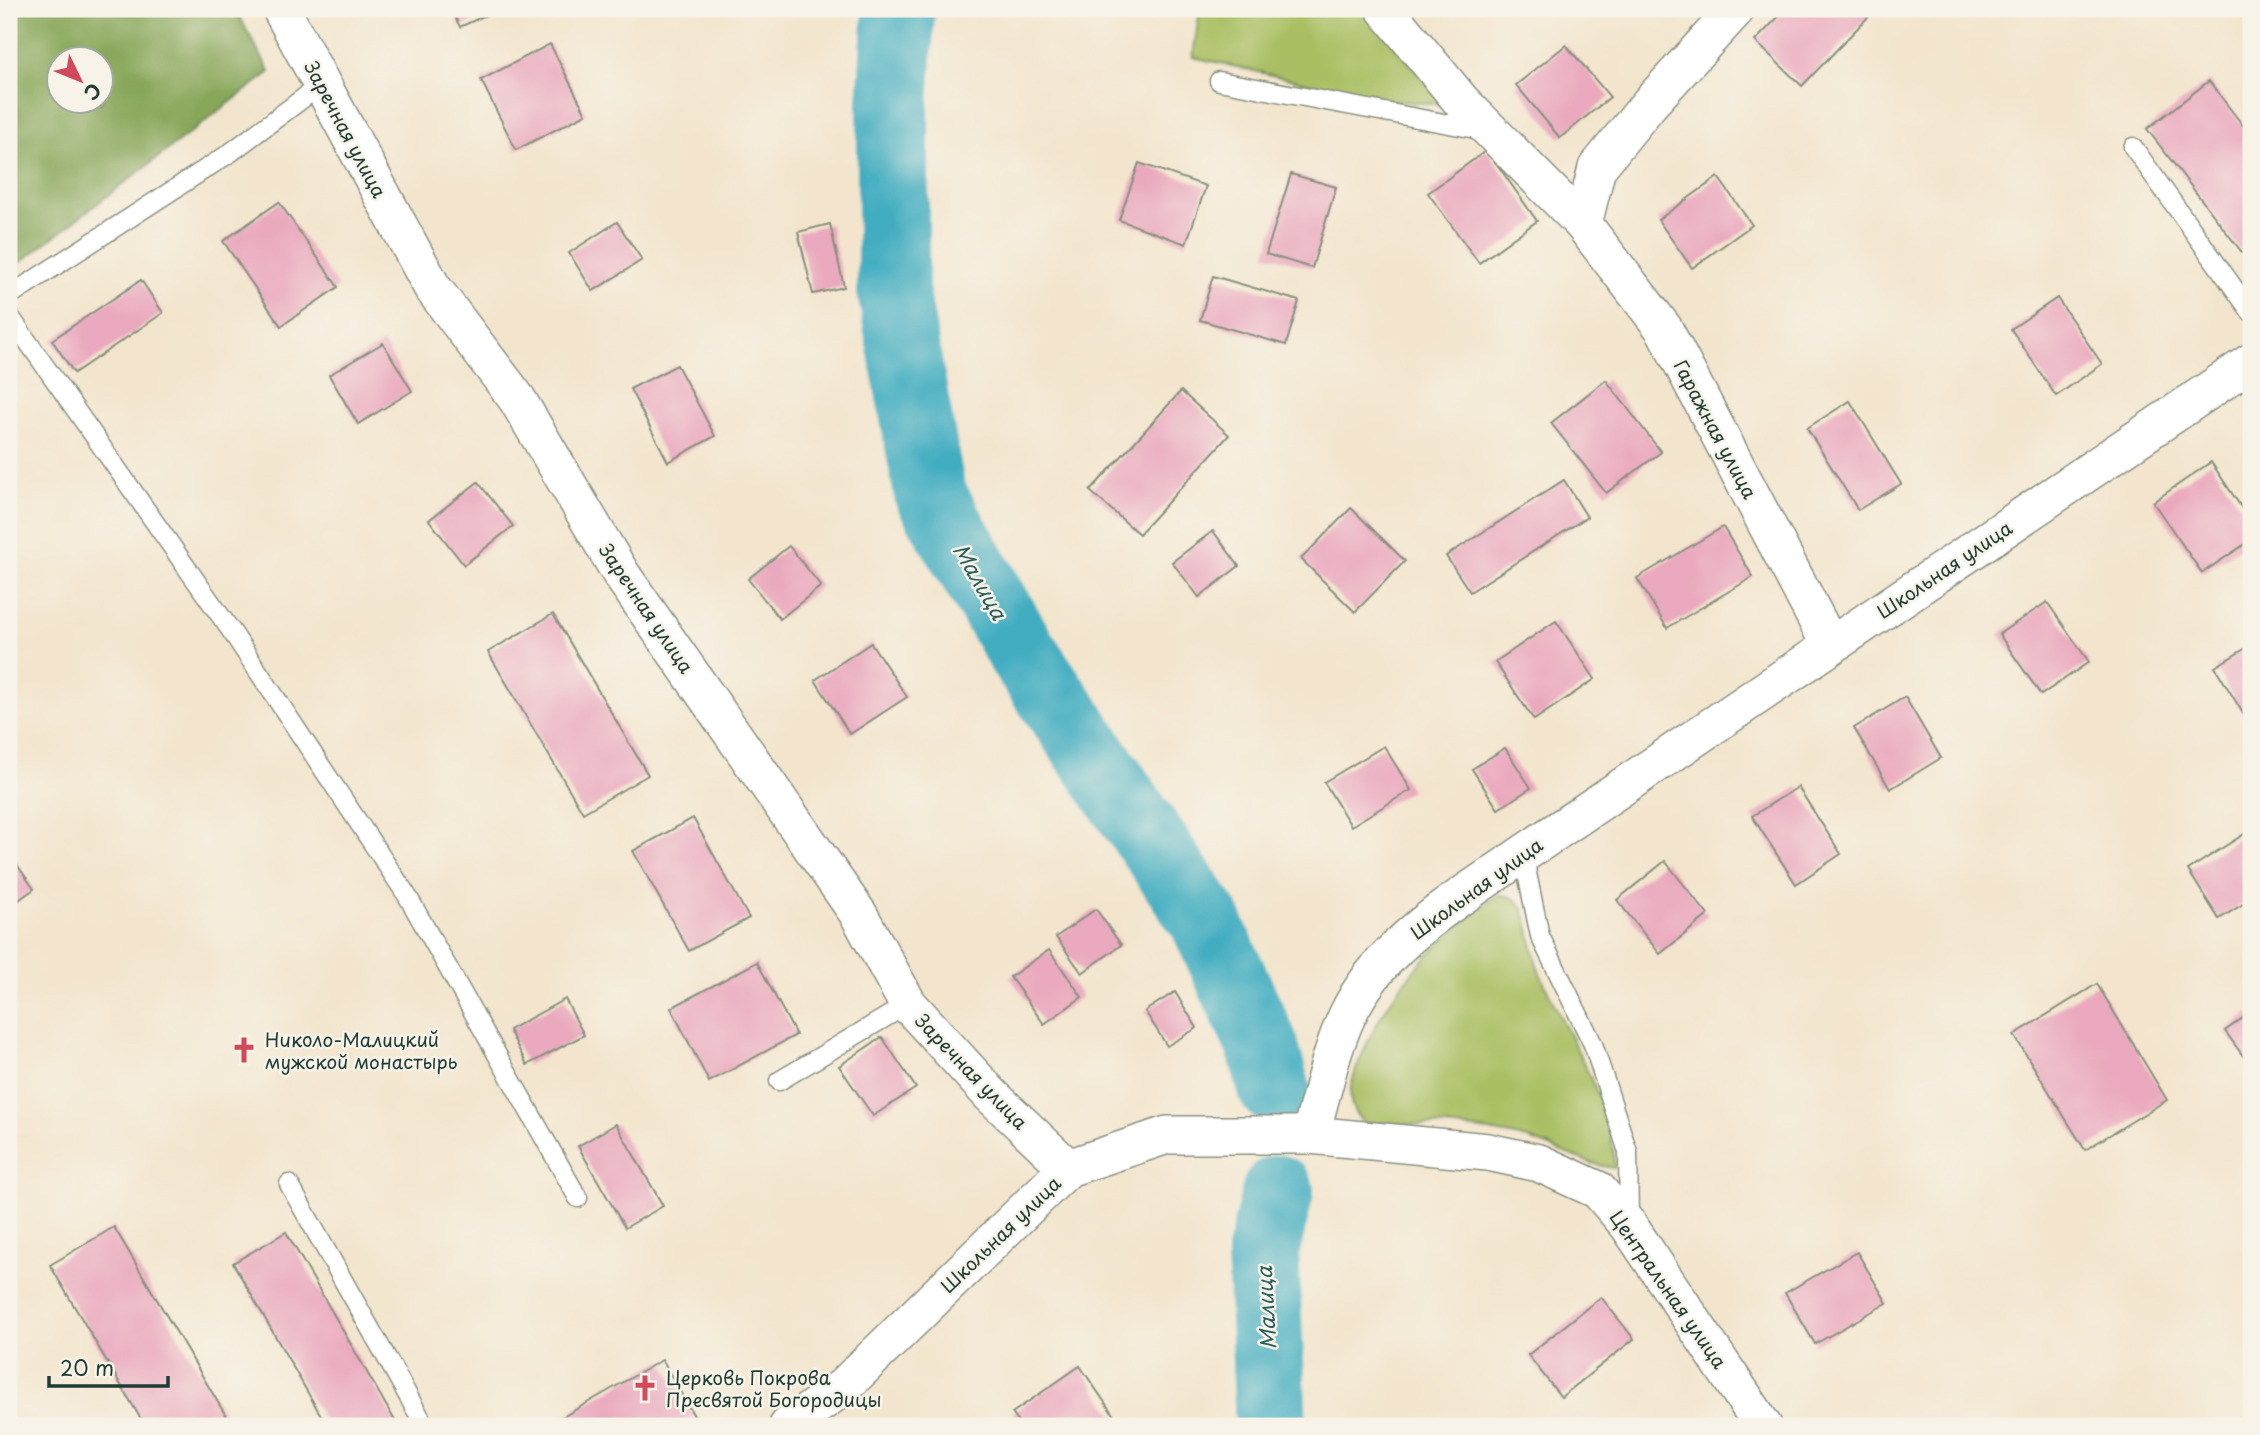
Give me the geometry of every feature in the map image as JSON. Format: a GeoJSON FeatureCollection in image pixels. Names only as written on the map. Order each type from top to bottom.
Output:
{"type":"FeatureCollection","features":[{"type":"Feature","properties":{"kind":"street","name":"Заречная улица"},"geometry":{"type":"LineString","coordinates":[[281,9],[432,287],[517,399],[621,574],[859,915],[908,1004],[991,1094],[1068,1168]]}},
{"type":"Feature","properties":{"kind":"street","name":"Гаражная улица"},"geometry":{"type":"LineString","coordinates":[[1385,9],[1462,102],[1583,224],[1664,329],[1830,645]]}},
{"type":"Feature","properties":{"kind":"street"},"geometry":{"type":"LineString","coordinates":[[1583,224],[1597,168],[1649,104],[1736,9]]}},
{"type":"Feature","properties":{"kind":"street","name":"Школьная улица"},"geometry":{"type":"LineString","coordinates":[[788,1426],[843,1387],[1068,1168],[1167,1135],[1310,1135],[1346,1017],[1368,980],[1407,936],[1830,645],[2251,362]]}},
{"type":"Feature","properties":{"kind":"street","name":"Центральная улица"},"geometry":{"type":"LineString","coordinates":[[1310,1135],[1488,1152],[1539,1163],[1598,1190],[1629,1226],[1763,1426]]}},
{"type":"Feature","properties":{"kind":"lane"},"geometry":{"type":"LineString","coordinates":[[1219,81],[1492,131]]}},
{"type":"Feature","properties":{"kind":"lane"},"geometry":{"type":"LineString","coordinates":[[9,296],[230,153],[322,84]]}},
{"type":"Feature","properties":{"kind":"lane"},"geometry":{"type":"LineString","coordinates":[[2133,147],[2251,312]]}},
{"type":"Feature","properties":{"kind":"lane"},"geometry":{"type":"LineString","coordinates":[[9,314],[234,635],[408,897],[578,1198]]}},
{"type":"Feature","properties":{"kind":"lane"},"geometry":{"type":"LineString","coordinates":[[1523,854],[1540,936],[1592,1044],[1628,1152],[1629,1226]]}},
{"type":"Feature","properties":{"kind":"lane"},"geometry":{"type":"LineString","coordinates":[[779,1081],[908,1004]]}},
{"type":"Feature","properties":{"kind":"lane"},"geometry":{"type":"LineString","coordinates":[[289,1184],[425,1426]]}},
{"type":"Feature","properties":{"kind":"green space"},"geometry":{"type":"Polygon","coordinates":[[[9,9],[235,9],[270,72],[9,271],[9,9]]]}},
{"type":"Feature","properties":{"kind":"green space"},"geometry":{"type":"Polygon","coordinates":[[[1200,9],[1363,9],[1445,105],[1377,99],[1193,57],[1200,9]]]}},
{"type":"Feature","properties":{"kind":"green space"},"geometry":{"type":"Polygon","coordinates":[[[1498,895],[1514,899],[1524,913],[1538,968],[1585,1065],[1605,1115],[1615,1168],[1591,1163],[1535,1141],[1484,1130],[1364,1123],[1353,1109],[1350,1093],[1353,1077],[1385,1010],[1400,988],[1435,948],[1498,895]]]}},
{"type":"Feature","properties":{"kind":"building"},"geometry":{"type":"Polygon","coordinates":[[[451,9],[499,9],[460,27],[451,9]]]}},
{"type":"Feature","properties":{"kind":"building"},"geometry":{"type":"Polygon","coordinates":[[[1786,9],[1861,9],[1869,16],[1802,86],[1755,41],[1786,9]]]}},
{"type":"Feature","properties":{"kind":"building"},"geometry":{"type":"Polygon","coordinates":[[[550,44],[586,114],[516,150],[481,80],[550,44]]]}},
{"type":"Feature","properties":{"kind":"building"},"geometry":{"type":"Polygon","coordinates":[[[1566,45],[1610,97],[1560,138],[1516,85],[1566,45]]]}},
{"type":"Feature","properties":{"kind":"building"},"geometry":{"type":"Polygon","coordinates":[[[2209,81],[2251,136],[2251,264],[2147,129],[2209,81]]]}},
{"type":"Feature","properties":{"kind":"building"},"geometry":{"type":"Polygon","coordinates":[[[1487,150],[1537,221],[1479,263],[1428,193],[1487,150]]]}},
{"type":"Feature","properties":{"kind":"building"},"geometry":{"type":"Polygon","coordinates":[[[1139,163],[1206,186],[1186,244],[1119,220],[1139,163]]]}},
{"type":"Feature","properties":{"kind":"building"},"geometry":{"type":"Polygon","coordinates":[[[1291,174],[1336,187],[1312,268],[1266,254],[1291,174]]]}},
{"type":"Feature","properties":{"kind":"building"},"geometry":{"type":"Polygon","coordinates":[[[1718,177],[1752,225],[1692,268],[1658,220],[1718,177]]]}},
{"type":"Feature","properties":{"kind":"building"},"geometry":{"type":"Polygon","coordinates":[[[279,202],[338,287],[281,326],[223,241],[279,202]]]}},
{"type":"Feature","properties":{"kind":"building"},"geometry":{"type":"Polygon","coordinates":[[[617,222],[642,260],[593,291],[569,253],[617,222]]]}},
{"type":"Feature","properties":{"kind":"building"},"geometry":{"type":"Polygon","coordinates":[[[830,224],[844,287],[813,294],[798,232],[830,224]]]}},
{"type":"Feature","properties":{"kind":"building"},"geometry":{"type":"Polygon","coordinates":[[[1213,276],[1299,301],[1286,345],[1200,320],[1213,276]]]}},
{"type":"Feature","properties":{"kind":"building"},"geometry":{"type":"Polygon","coordinates":[[[141,280],[163,313],[74,373],[52,340],[141,280]]]}},
{"type":"Feature","properties":{"kind":"building"},"geometry":{"type":"Polygon","coordinates":[[[2057,298],[2102,364],[2056,396],[2011,329],[2057,298]]]}},
{"type":"Feature","properties":{"kind":"building"},"geometry":{"type":"Polygon","coordinates":[[[383,343],[412,391],[358,424],[329,375],[383,343]]]}},
{"type":"Feature","properties":{"kind":"building"},"geometry":{"type":"Polygon","coordinates":[[[677,365],[715,436],[668,462],[630,389],[677,365]]]}},
{"type":"Feature","properties":{"kind":"building"},"geometry":{"type":"Polygon","coordinates":[[[1606,380],[1661,452],[1606,493],[1551,423],[1606,380]]]}},
{"type":"Feature","properties":{"kind":"building"},"geometry":{"type":"Polygon","coordinates":[[[1181,391],[1229,435],[1139,534],[1090,491],[1181,391]]]}},
{"type":"Feature","properties":{"kind":"building"},"geometry":{"type":"Polygon","coordinates":[[[1850,401],[1901,484],[1858,510],[1807,428],[1850,401]]]}},
{"type":"Feature","properties":{"kind":"building"},"geometry":{"type":"Polygon","coordinates":[[[2211,462],[2251,522],[2251,540],[2202,573],[2153,502],[2211,462]]]}},
{"type":"Feature","properties":{"kind":"building"},"geometry":{"type":"Polygon","coordinates":[[[1564,480],[1587,517],[1470,592],[1446,556],[1564,480]]]}},
{"type":"Feature","properties":{"kind":"building"},"geometry":{"type":"Polygon","coordinates":[[[478,482],[513,526],[464,565],[429,520],[478,482]]]}},
{"type":"Feature","properties":{"kind":"building"},"geometry":{"type":"Polygon","coordinates":[[[1351,508],[1405,561],[1355,612],[1301,559],[1351,508]]]}},
{"type":"Feature","properties":{"kind":"building"},"geometry":{"type":"Polygon","coordinates":[[[1723,527],[1753,577],[1667,628],[1637,578],[1723,527]]]}},
{"type":"Feature","properties":{"kind":"building"},"geometry":{"type":"Polygon","coordinates":[[[1213,531],[1239,566],[1199,597],[1172,562],[1213,531]]]}},
{"type":"Feature","properties":{"kind":"building"},"geometry":{"type":"Polygon","coordinates":[[[789,546],[821,586],[780,619],[748,579],[789,546]]]}},
{"type":"Feature","properties":{"kind":"building"},"geometry":{"type":"Polygon","coordinates":[[[2047,602],[2089,662],[2041,695],[1999,634],[2047,602]]]}},
{"type":"Feature","properties":{"kind":"building"},"geometry":{"type":"Polygon","coordinates":[[[553,614],[648,775],[583,813],[488,652],[553,614]]]}},
{"type":"Feature","properties":{"kind":"building"},"geometry":{"type":"Polygon","coordinates":[[[1556,621],[1595,679],[1534,720],[1495,662],[1556,621]]]}},
{"type":"Feature","properties":{"kind":"building"},"geometry":{"type":"Polygon","coordinates":[[[871,643],[907,697],[850,734],[815,680],[871,643]]]}},
{"type":"Feature","properties":{"kind":"building"},"geometry":{"type":"Polygon","coordinates":[[[2251,645],[2251,711],[2244,715],[2215,667],[2251,645]]]}},
{"type":"Feature","properties":{"kind":"building"},"geometry":{"type":"Polygon","coordinates":[[[1905,697],[1941,758],[1890,789],[1854,728],[1905,697]]]}},
{"type":"Feature","properties":{"kind":"building"},"geometry":{"type":"Polygon","coordinates":[[[1384,746],[1411,790],[1351,826],[1324,782],[1384,746]]]}},
{"type":"Feature","properties":{"kind":"building"},"geometry":{"type":"Polygon","coordinates":[[[1505,748],[1531,788],[1498,809],[1472,769],[1505,748]]]}},
{"type":"Feature","properties":{"kind":"building"},"geometry":{"type":"Polygon","coordinates":[[[1798,787],[1841,854],[1796,884],[1752,816],[1798,787]]]}},
{"type":"Feature","properties":{"kind":"building"},"geometry":{"type":"Polygon","coordinates":[[[693,818],[749,918],[689,951],[633,851],[693,818]]]}},
{"type":"Feature","properties":{"kind":"building"},"geometry":{"type":"Polygon","coordinates":[[[2249,831],[2251,899],[2219,919],[2188,870],[2249,831]]]}},
{"type":"Feature","properties":{"kind":"building"},"geometry":{"type":"Polygon","coordinates":[[[9,853],[34,889],[9,907],[9,853]]]}},
{"type":"Feature","properties":{"kind":"building"},"geometry":{"type":"Polygon","coordinates":[[[1665,861],[1708,915],[1660,954],[1617,900],[1665,861]]]}},
{"type":"Feature","properties":{"kind":"building"},"geometry":{"type":"Polygon","coordinates":[[[1096,909],[1121,945],[1082,973],[1056,937],[1096,909]]]}},
{"type":"Feature","properties":{"kind":"building"},"geometry":{"type":"Polygon","coordinates":[[[1049,950],[1082,997],[1044,1024],[1010,977],[1049,950]]]}},
{"type":"Feature","properties":{"kind":"building"},"geometry":{"type":"Polygon","coordinates":[[[757,962],[796,1035],[709,1082],[671,1008],[757,962]]]}},
{"type":"Feature","properties":{"kind":"building"},"geometry":{"type":"Polygon","coordinates":[[[2097,984],[2167,1100],[2085,1150],[2014,1035],[2097,984]]]}},
{"type":"Feature","properties":{"kind":"building"},"geometry":{"type":"Polygon","coordinates":[[[1175,992],[1197,1028],[1167,1046],[1145,1011],[1175,992]]]}},
{"type":"Feature","properties":{"kind":"building"},"geometry":{"type":"Polygon","coordinates":[[[565,999],[584,1035],[527,1065],[509,1030],[565,999]]]}},
{"type":"Feature","properties":{"kind":"building"},"geometry":{"type":"Polygon","coordinates":[[[2251,1012],[2251,1067],[2225,1031],[2251,1012]]]}},
{"type":"Feature","properties":{"kind":"building"},"geometry":{"type":"Polygon","coordinates":[[[882,1037],[916,1088],[873,1116],[839,1066],[882,1037]]]}},
{"type":"Feature","properties":{"kind":"building"},"geometry":{"type":"Polygon","coordinates":[[[616,1124],[663,1206],[625,1228],[578,1146],[616,1124]]]}},
{"type":"Feature","properties":{"kind":"building"},"geometry":{"type":"Polygon","coordinates":[[[114,1227],[232,1426],[145,1426],[50,1265],[114,1227]]]}},
{"type":"Feature","properties":{"kind":"building"},"geometry":{"type":"Polygon","coordinates":[[[286,1232],[398,1426],[327,1426],[233,1263],[286,1232]]]}},
{"type":"Feature","properties":{"kind":"building"},"geometry":{"type":"Polygon","coordinates":[[[1857,1252],[1887,1303],[1815,1344],[1785,1293],[1857,1252]]]}},
{"type":"Feature","properties":{"kind":"building"},"geometry":{"type":"Polygon","coordinates":[[[1601,1297],[1634,1339],[1561,1397],[1528,1355],[1601,1297]]]}},
{"type":"Feature","properties":{"kind":"building","name":"Церковь Покрова Пресвятой Богородицы"},"geometry":{"type":"Polygon","coordinates":[[[662,1360],[694,1416],[677,1426],[547,1426],[662,1360]]]}},
{"type":"Feature","properties":{"kind":"building"},"geometry":{"type":"Polygon","coordinates":[[[1080,1366],[1121,1426],[1021,1426],[1012,1413],[1080,1366]]]}},
{"type":"Feature","properties":{"kind":"waterway","name":"Малица"},"geometry":{"type":"LineString","coordinates":[[899,9],[893,104],[893,290],[930,494],[1021,651],[1205,920],[1262,1045],[1274,1088]]}},
{"type":"Feature","properties":{"kind":"waterway","name":"Малица"},"geometry":{"type":"LineString","coordinates":[[1271,1426],[1263,1253],[1278,1191]]}},
{"type":"Feature","properties":{"kind":"place","name":"Николо-Малицкий мужской монастырь"},"geometry":{"type":"Point","coordinates":[244,1050]}},
{"type":"Feature","properties":{"kind":"place","name":"Церковь Покрова Пресвятой Богородицы"},"geometry":{"type":"Point","coordinates":[645,1388]}}]}
